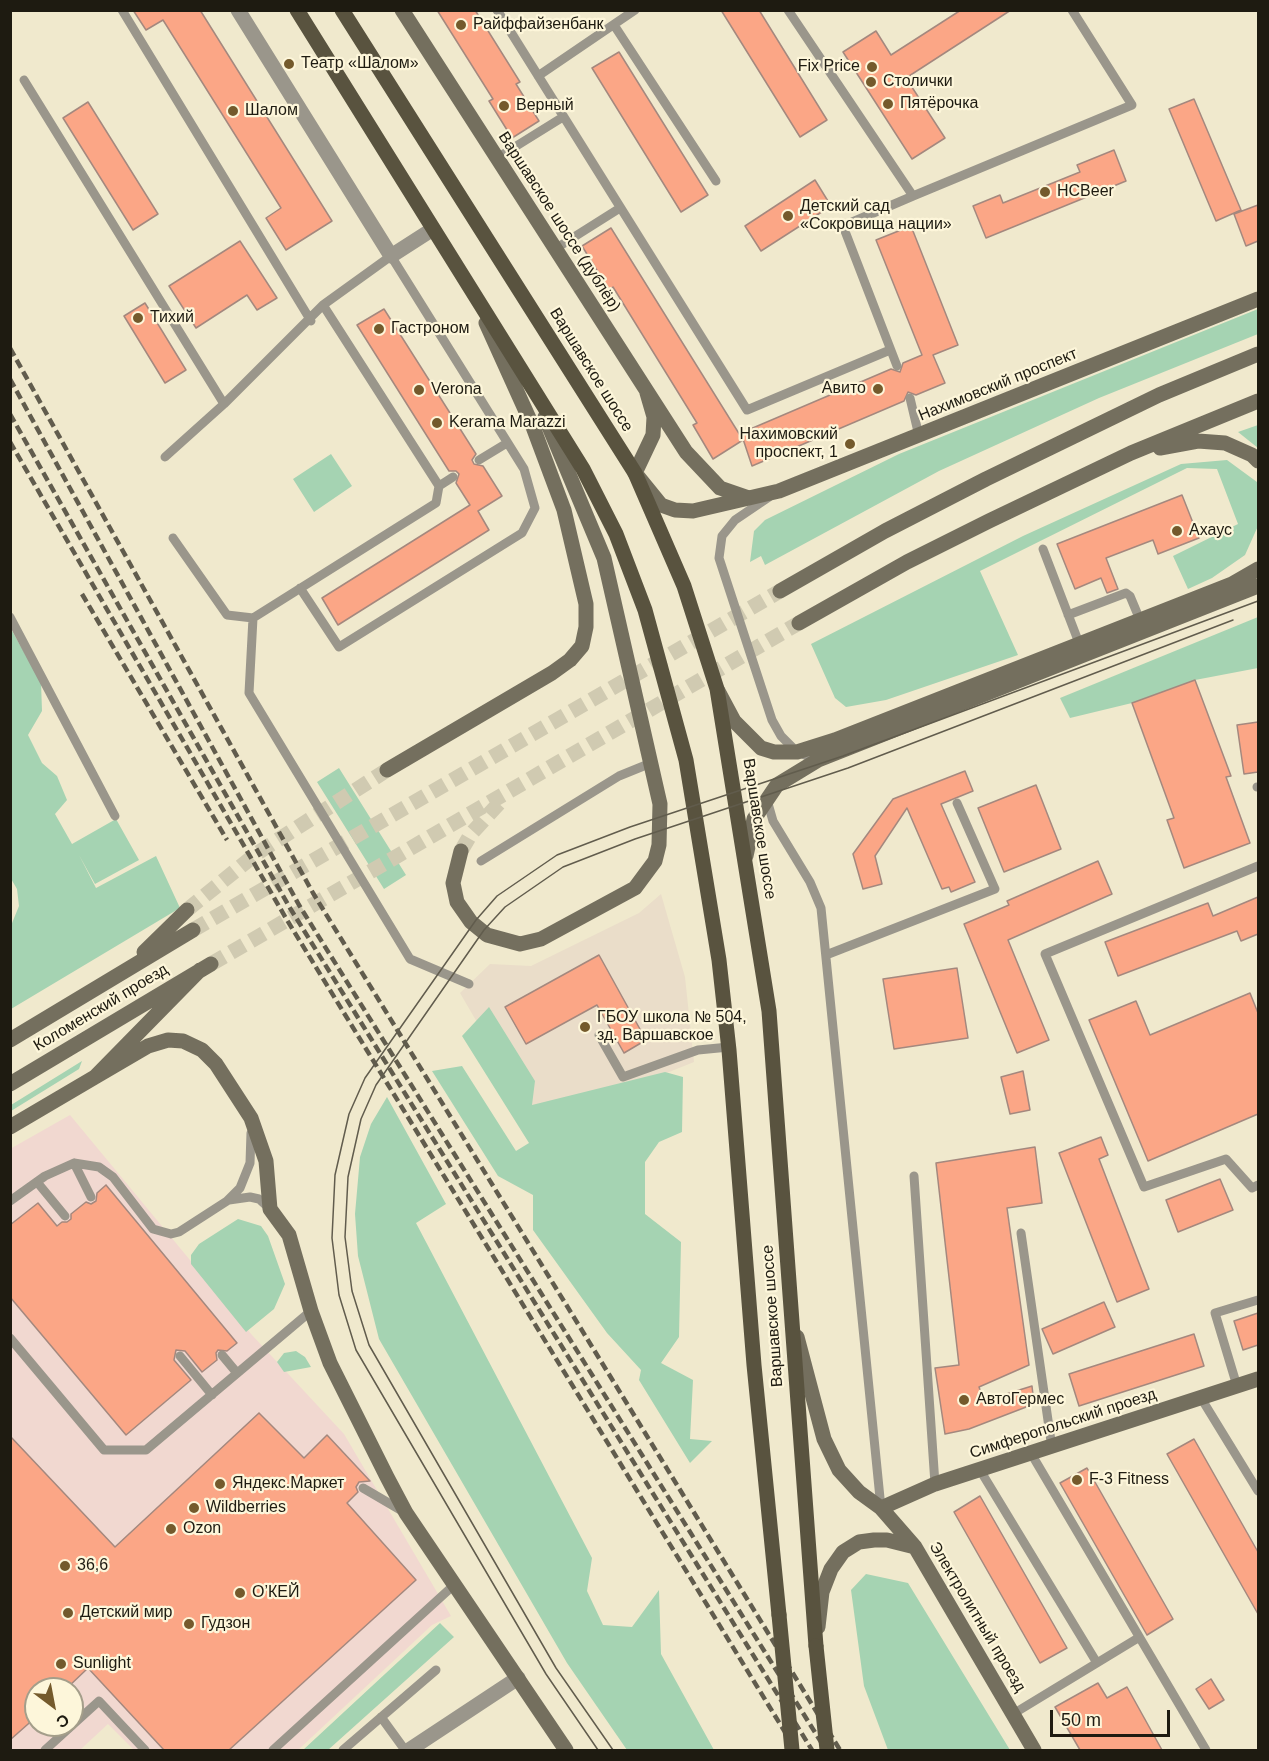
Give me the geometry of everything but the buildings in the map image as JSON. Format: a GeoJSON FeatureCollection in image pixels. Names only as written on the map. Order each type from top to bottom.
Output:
{"type":"FeatureCollection","features":[{"type":"Feature","properties":{"kind":"main road","name":"Варшавское шоссе"},"geometry":{"type":"LineString","coordinates":[[297,10],[592,487],[616,534],[645,610],[686,760],[718,960],[729,1047],[753,1354],[792,1750]]}},
{"type":"Feature","properties":{"kind":"main road","name":"Варшавское шоссе"},"geometry":{"type":"LineString","coordinates":[[342,10],[635,473],[684,586],[717,689],[746,856],[769,1011],[790,1314],[816,1642],[827,1750]]}},
{"type":"Feature","properties":{"kind":"main road","name":"Варшавское шоссе (дублёр)"},"geometry":{"type":"LineString","coordinates":[[402,10],[686,452],[720,488],[749,498]]}},
{"type":"Feature","properties":{"kind":"main road"},"geometry":{"type":"LineString","coordinates":[[387,770],[552,673],[570,660],[582,646],[586,627],[586,604],[564,510],[534,427],[471,290]]}},
{"type":"Feature","properties":{"kind":"main road","name":"Нахимовский проспект"},"geometry":{"type":"LineString","coordinates":[[635,473],[661,505],[675,510],[693,511],[779,491],[1258,299]]}},
{"type":"Feature","properties":{"kind":"main road"},"geometry":{"type":"LineString","coordinates":[[780,591],[885,531],[987,479],[1159,395],[1258,354]]}},
{"type":"Feature","properties":{"kind":"main road"},"geometry":{"type":"LineString","coordinates":[[461,851],[453,883],[458,902],[471,922],[487,936],[504,942],[520,944],[541,939],[635,888],[655,861],[661,828],[660,804],[604,558],[535,392]]}},
{"type":"Feature","properties":{"kind":"main road","name":"Варшавское шоссе (дублёр)"},"geometry":{"type":"LineString","coordinates":[[635,473],[653,435],[654,417],[647,393]]}},
{"type":"Feature","properties":{"kind":"main road"},"geometry":{"type":"LineString","coordinates":[[799,623],[907,562],[1131,453],[1258,401]]}},
{"type":"Feature","properties":{"kind":"main road"},"geometry":{"type":"LineString","coordinates":[[1131,453],[1198,441],[1225,443],[1252,455],[1258,461]]}},
{"type":"Feature","properties":{"kind":"main road"},"geometry":{"type":"LineString","coordinates":[[717,689],[734,721],[752,741],[761,748],[774,752],[797,752],[835,740],[1232,584],[1258,569]]}},
{"type":"Feature","properties":{"kind":"main road"},"geometry":{"type":"LineString","coordinates":[[746,856],[754,819],[777,785],[818,760],[1258,586]]}},
{"type":"Feature","properties":{"kind":"main road"},"geometry":{"type":"LineString","coordinates":[[128,969],[187,910]]}},
{"type":"Feature","properties":{"kind":"main road","name":"Коломенский проезд"},"geometry":{"type":"LineString","coordinates":[[10,1040],[193,930]]}},
{"type":"Feature","properties":{"kind":"main road","name":"Коломенский проезд"},"geometry":{"type":"LineString","coordinates":[[10,1084],[205,967],[96,1077]]}},
{"type":"Feature","properties":{"kind":"main road"},"geometry":{"type":"LineString","coordinates":[[10,1127],[148,1046],[168,1040],[183,1041],[202,1050],[216,1064],[251,1118],[266,1161],[270,1209],[289,1235],[311,1311],[330,1363],[406,1513],[566,1750]]}},
{"type":"Feature","properties":{"kind":"main road","name":"Электролитный проезд"},"geometry":{"type":"LineString","coordinates":[[790,1314],[824,1439],[839,1470],[859,1492],[881,1508],[915,1547],[1034,1750]]}},
{"type":"Feature","properties":{"kind":"main road","name":"Симферопольский проезд"},"geometry":{"type":"LineString","coordinates":[[881,1508],[935,1484],[1032,1455],[1258,1379]]}},
{"type":"Feature","properties":{"kind":"main road"},"geometry":{"type":"LineString","coordinates":[[816,1642],[822,1592],[831,1569],[843,1552],[859,1542],[874,1540],[887,1540],[915,1547]]}},
{"type":"Feature","properties":{"kind":"street"},"geometry":{"type":"LineString","coordinates":[[238,10],[391,256],[433,229]]}},
{"type":"Feature","properties":{"kind":"street"},"geometry":{"type":"LineString","coordinates":[[407,1750],[518,1678]]}},
{"type":"Feature","properties":{"kind":"lane"},"geometry":{"type":"LineString","coordinates":[[122,10],[310,321]]}},
{"type":"Feature","properties":{"kind":"lane"},"geometry":{"type":"LineString","coordinates":[[497,10],[747,410],[890,350]]}},
{"type":"Feature","properties":{"kind":"lane"},"geometry":{"type":"LineString","coordinates":[[538,76],[635,10]]}},
{"type":"Feature","properties":{"kind":"lane"},"geometry":{"type":"LineString","coordinates":[[788,10],[913,196]]}},
{"type":"Feature","properties":{"kind":"lane"},"geometry":{"type":"LineString","coordinates":[[897,366],[843,226],[1132,105],[1072,10]]}},
{"type":"Feature","properties":{"kind":"lane"},"geometry":{"type":"LineString","coordinates":[[614,25],[716,181]]}},
{"type":"Feature","properties":{"kind":"lane"},"geometry":{"type":"LineString","coordinates":[[24,80],[224,404]]}},
{"type":"Feature","properties":{"kind":"lane"},"geometry":{"type":"LineString","coordinates":[[497,159],[563,117]]}},
{"type":"Feature","properties":{"kind":"lane"},"geometry":{"type":"LineString","coordinates":[[555,249],[620,208]]}},
{"type":"Feature","properties":{"kind":"lane"},"geometry":{"type":"LineString","coordinates":[[165,457],[224,404],[310,321],[323,305],[391,256],[524,469],[535,508],[522,533],[339,647],[300,588]]}},
{"type":"Feature","properties":{"kind":"lane"},"geometry":{"type":"LineString","coordinates":[[173,538],[227,615],[253,618],[436,503],[439,486],[323,305]]}},
{"type":"Feature","properties":{"kind":"lane"},"geometry":{"type":"LineString","coordinates":[[910,398],[919,436]]}},
{"type":"Feature","properties":{"kind":"lane"},"geometry":{"type":"LineString","coordinates":[[480,460],[507,442]]}},
{"type":"Feature","properties":{"kind":"lane"},"geometry":{"type":"LineString","coordinates":[[439,486],[453,477]]}},
{"type":"Feature","properties":{"kind":"lane"},"geometry":{"type":"LineString","coordinates":[[779,491],[735,520],[722,536],[719,558],[772,720],[781,736],[797,752],[818,760]]}},
{"type":"Feature","properties":{"kind":"lane"},"geometry":{"type":"LineString","coordinates":[[1043,549],[1079,643]]}},
{"type":"Feature","properties":{"kind":"lane"},"geometry":{"type":"LineString","coordinates":[[1068,615],[1126,593],[1130,596],[1140,620]]}},
{"type":"Feature","properties":{"kind":"lane"},"geometry":{"type":"LineString","coordinates":[[10,617],[115,816]]}},
{"type":"Feature","properties":{"kind":"lane"},"geometry":{"type":"LineString","coordinates":[[253,618],[249,693],[410,959],[469,984]]}},
{"type":"Feature","properties":{"kind":"lane"},"geometry":{"type":"LineString","coordinates":[[481,861],[619,776],[651,763]]}},
{"type":"Feature","properties":{"kind":"lane"},"geometry":{"type":"LineString","coordinates":[[766,800],[773,821],[810,882],[821,908],[881,1508]]}},
{"type":"Feature","properties":{"kind":"lane"},"geometry":{"type":"LineString","coordinates":[[826,955],[995,890],[957,804]]}},
{"type":"Feature","properties":{"kind":"lane"},"geometry":{"type":"LineString","coordinates":[[1258,866],[1045,954],[1144,1186],[1226,1159],[1252,1188],[1258,1185]]}},
{"type":"Feature","properties":{"kind":"lane"},"geometry":{"type":"LineString","coordinates":[[599,1035],[623,1077],[698,1050],[729,1047]]}},
{"type":"Feature","properties":{"kind":"lane"},"geometry":{"type":"LineString","coordinates":[[10,1201],[37,1182],[74,1163],[99,1167],[114,1178],[153,1229],[162,1233],[179,1232],[227,1201],[240,1188],[250,1163],[251,1118]]}},
{"type":"Feature","properties":{"kind":"lane"},"geometry":{"type":"LineString","coordinates":[[74,1163],[91,1197]]}},
{"type":"Feature","properties":{"kind":"lane"},"geometry":{"type":"LineString","coordinates":[[914,1176],[935,1484]]}},
{"type":"Feature","properties":{"kind":"lane"},"geometry":{"type":"LineString","coordinates":[[37,1182],[65,1216]]}},
{"type":"Feature","properties":{"kind":"lane"},"geometry":{"type":"LineString","coordinates":[[227,1201],[250,1197],[259,1199],[270,1209]]}},
{"type":"Feature","properties":{"kind":"lane"},"geometry":{"type":"LineString","coordinates":[[1021,1233],[1052,1448]]}},
{"type":"Feature","properties":{"kind":"lane"},"geometry":{"type":"LineString","coordinates":[[1237,1386],[1215,1313],[1258,1300]]}},
{"type":"Feature","properties":{"kind":"lane"},"geometry":{"type":"LineString","coordinates":[[10,1338],[104,1450],[146,1449],[311,1311]]}},
{"type":"Feature","properties":{"kind":"lane"},"geometry":{"type":"LineString","coordinates":[[222,1355],[237,1373]]}},
{"type":"Feature","properties":{"kind":"lane"},"geometry":{"type":"LineString","coordinates":[[180,1356],[212,1395]]}},
{"type":"Feature","properties":{"kind":"lane"},"geometry":{"type":"LineString","coordinates":[[1201,1398],[1258,1491]]}},
{"type":"Feature","properties":{"kind":"lane"},"geometry":{"type":"LineString","coordinates":[[1032,1455],[1206,1750]]}},
{"type":"Feature","properties":{"kind":"lane"},"geometry":{"type":"LineString","coordinates":[[980,1470],[1097,1663]]}},
{"type":"Feature","properties":{"kind":"lane"},"geometry":{"type":"LineString","coordinates":[[363,1488],[406,1513]]}},
{"type":"Feature","properties":{"kind":"lane"},"geometry":{"type":"LineString","coordinates":[[273,1750],[454,1585]]}},
{"type":"Feature","properties":{"kind":"lane"},"geometry":{"type":"LineString","coordinates":[[1013,1714],[1138,1638]]}},
{"type":"Feature","properties":{"kind":"lane"},"geometry":{"type":"LineString","coordinates":[[343,1750],[436,1670]]}},
{"type":"Feature","properties":{"kind":"lane"},"geometry":{"type":"LineString","coordinates":[[45,1750],[99,1701],[145,1750]]}},
{"type":"Feature","properties":{"kind":"lane"},"geometry":{"type":"LineString","coordinates":[[381,1718],[407,1750]]}},
{"type":"Feature","properties":{"kind":"shaded area","name":"ГБОУ школа № 504, зд. Варшавское"},"geometry":{"type":"Polygon","coordinates":[[[661,894],[685,977],[694,1062],[537,1125],[460,993],[490,964],[531,966],[639,913],[661,894]]]}},
{"type":"Feature","properties":{"kind":"shaded area"},"geometry":{"type":"Polygon","coordinates":[[[70,1115],[252,1335],[344,1434],[451,1616],[432,1625],[298,1750],[134,1750],[108,1724],[80,1750],[11,1750],[10,1149],[70,1115]]]}},
{"type":"Feature","properties":{"kind":"green space"},"geometry":{"type":"Polygon","coordinates":[[[1258,309],[1258,334],[1099,398],[939,471],[765,565],[761,556],[750,562],[754,531],[765,520],[899,454],[1258,309]]]}},
{"type":"Feature","properties":{"kind":"green space"},"geometry":{"type":"Polygon","coordinates":[[[1258,425],[1258,448],[1238,432],[1258,425]]]}},
{"type":"Feature","properties":{"kind":"green space"},"geometry":{"type":"Polygon","coordinates":[[[331,454],[352,486],[314,512],[293,479],[331,454]]]}},
{"type":"Feature","properties":{"kind":"green space"},"geometry":{"type":"Polygon","coordinates":[[[1227,460],[1257,482],[1258,526],[1245,555],[1212,578],[1188,589],[1173,556],[1238,524],[1217,469],[1187,468],[980,571],[1018,655],[886,700],[846,707],[835,698],[811,644],[1023,536],[1181,464],[1227,460]]]}},
{"type":"Feature","properties":{"kind":"green space"},"geometry":{"type":"Polygon","coordinates":[[[1258,617],[1258,668],[1195,680],[1132,703],[1070,718],[1060,698],[1258,617]]]}},
{"type":"Feature","properties":{"kind":"green space"},"geometry":{"type":"Polygon","coordinates":[[[11,629],[41,682],[42,711],[28,735],[42,763],[57,776],[67,800],[55,814],[72,844],[116,819],[139,860],[95,884],[79,855],[96,888],[156,856],[180,908],[11,1009],[10,928],[19,906],[17,889],[10,877],[11,629]]]}},
{"type":"Feature","properties":{"kind":"green space"},"geometry":{"type":"Polygon","coordinates":[[[339,768],[406,875],[384,889],[317,782],[339,768]]]}},
{"type":"Feature","properties":{"kind":"green space"},"geometry":{"type":"Polygon","coordinates":[[[489,1007],[535,1081],[532,1105],[665,1072],[683,1077],[682,1132],[659,1142],[645,1162],[645,1214],[681,1242],[679,1337],[661,1363],[693,1380],[690,1439],[712,1441],[690,1463],[639,1380],[641,1370],[607,1333],[533,1230],[533,1195],[498,1176],[432,1071],[462,1066],[516,1151],[529,1143],[462,1036],[489,1007]]]}},
{"type":"Feature","properties":{"kind":"green space"},"geometry":{"type":"Polygon","coordinates":[[[82,1061],[79,1069],[11,1111],[11,1105],[82,1061]]]}},
{"type":"Feature","properties":{"kind":"green space"},"geometry":{"type":"Polygon","coordinates":[[[387,1097],[446,1204],[416,1223],[592,1558],[587,1591],[603,1625],[632,1627],[659,1590],[661,1654],[714,1750],[627,1750],[567,1663],[379,1339],[358,1256],[355,1214],[360,1157],[371,1124],[387,1097]]]}},
{"type":"Feature","properties":{"kind":"green space"},"geometry":{"type":"Polygon","coordinates":[[[238,1219],[261,1226],[268,1236],[285,1284],[274,1309],[246,1332],[191,1264],[191,1255],[199,1244],[238,1219]]]}},
{"type":"Feature","properties":{"kind":"green space"},"geometry":{"type":"Polygon","coordinates":[[[296,1351],[305,1357],[311,1367],[284,1372],[277,1362],[284,1353],[296,1351]]]}},
{"type":"Feature","properties":{"kind":"green space"},"geometry":{"type":"Polygon","coordinates":[[[866,1574],[908,1583],[1010,1750],[888,1750],[864,1686],[851,1590],[866,1574]]]}},
{"type":"Feature","properties":{"kind":"green space"},"geometry":{"type":"Polygon","coordinates":[[[440,1623],[454,1637],[328,1750],[303,1750],[440,1623]]]}},
{"type":"Feature","properties":{"kind":"tunnel"},"geometry":{"type":"LineString","coordinates":[[193,930],[780,591]]}},
{"type":"Feature","properties":{"kind":"tunnel"},"geometry":{"type":"LineString","coordinates":[[211,964],[799,623]]}},
{"type":"Feature","properties":{"kind":"tunnel"},"geometry":{"type":"LineString","coordinates":[[187,910],[256,854],[387,770]]}},
{"type":"Feature","properties":{"kind":"tunnel"},"geometry":{"type":"LineString","coordinates":[[461,851],[471,834],[501,801]]}},
{"type":"Feature","properties":{"kind":"tram line"},"geometry":{"type":"LineString","coordinates":[[598,1750],[546,1674],[356,1350],[339,1295],[332,1238],[335,1175],[349,1114],[365,1078],[476,920],[497,896],[557,855],[630,827],[843,756],[1258,601]]}},
{"type":"Feature","properties":{"kind":"tram line"},"geometry":{"type":"LineString","coordinates":[[613,1750],[556,1668],[369,1345],[352,1291],[345,1237],[348,1177],[361,1119],[376,1085],[484,930],[505,907],[563,867],[635,839],[848,768],[1233,620]]}},
{"type":"Feature","properties":{"kind":"railway"},"geometry":{"type":"LineString","coordinates":[[10,348],[313,893],[840,1750]]}},
{"type":"Feature","properties":{"kind":"railway"},"geometry":{"type":"LineString","coordinates":[[10,379],[299,905],[826,1750]]}},
{"type":"Feature","properties":{"kind":"railway"},"geometry":{"type":"LineString","coordinates":[[10,414],[290,908],[812,1750]]}},
{"type":"Feature","properties":{"kind":"railway"},"geometry":{"type":"LineString","coordinates":[[10,442],[287,920],[796,1750]]}},
{"type":"Feature","properties":{"kind":"railway"},"geometry":{"type":"LineString","coordinates":[[82,594],[227,840]]}},
{"type":"Feature","properties":{"kind":"place","name":"Райффайзенбанк"},"geometry":{"type":"Point","coordinates":[461,25]}},
{"type":"Feature","properties":{"kind":"place","name":"Театр «Шалом»"},"geometry":{"type":"Point","coordinates":[289,64]}},
{"type":"Feature","properties":{"kind":"place","name":"Fix Price"},"geometry":{"type":"Point","coordinates":[872,67]}},
{"type":"Feature","properties":{"kind":"place","name":"Столички"},"geometry":{"type":"Point","coordinates":[871,82]}},
{"type":"Feature","properties":{"kind":"place","name":"Пятёрочка"},"geometry":{"type":"Point","coordinates":[888,104]}},
{"type":"Feature","properties":{"kind":"place","name":"Верный"},"geometry":{"type":"Point","coordinates":[504,106]}},
{"type":"Feature","properties":{"kind":"place","name":"Шалом"},"geometry":{"type":"Point","coordinates":[233,111]}},
{"type":"Feature","properties":{"kind":"place","name":"HCBeer"},"geometry":{"type":"Point","coordinates":[1045,192]}},
{"type":"Feature","properties":{"kind":"place","name":"Детский сад «Сокровища нации»"},"geometry":{"type":"Point","coordinates":[788,216]}},
{"type":"Feature","properties":{"kind":"place","name":"Тихий"},"geometry":{"type":"Point","coordinates":[138,318]}},
{"type":"Feature","properties":{"kind":"place","name":"Гастроном"},"geometry":{"type":"Point","coordinates":[379,329]}},
{"type":"Feature","properties":{"kind":"place","name":"Авито"},"geometry":{"type":"Point","coordinates":[878,389]}},
{"type":"Feature","properties":{"kind":"place","name":"Verona"},"geometry":{"type":"Point","coordinates":[419,390]}},
{"type":"Feature","properties":{"kind":"place","name":"Kerama Marazzi"},"geometry":{"type":"Point","coordinates":[437,423]}},
{"type":"Feature","properties":{"kind":"place","name":"Нахимовский проспект, 1"},"geometry":{"type":"Point","coordinates":[850,444]}},
{"type":"Feature","properties":{"kind":"place","name":"Ахаус"},"geometry":{"type":"Point","coordinates":[1177,531]}},
{"type":"Feature","properties":{"kind":"place","name":"ГБОУ школа № 504, зд. Варшавское"},"geometry":{"type":"Point","coordinates":[585,1027]}},
{"type":"Feature","properties":{"kind":"place","name":"АвтоГермес"},"geometry":{"type":"Point","coordinates":[964,1400]}},
{"type":"Feature","properties":{"kind":"place","name":"F-3 Fitness"},"geometry":{"type":"Point","coordinates":[1077,1480]}},
{"type":"Feature","properties":{"kind":"place","name":"Яндекс.Маркет"},"geometry":{"type":"Point","coordinates":[220,1484]}},
{"type":"Feature","properties":{"kind":"place","name":"Wildberries"},"geometry":{"type":"Point","coordinates":[194,1508]}},
{"type":"Feature","properties":{"kind":"place","name":"Ozon"},"geometry":{"type":"Point","coordinates":[171,1529]}},
{"type":"Feature","properties":{"kind":"place","name":"36,6"},"geometry":{"type":"Point","coordinates":[65,1566]}},
{"type":"Feature","properties":{"kind":"place","name":"О’КЕЙ"},"geometry":{"type":"Point","coordinates":[240,1593]}},
{"type":"Feature","properties":{"kind":"place","name":"Детский мир"},"geometry":{"type":"Point","coordinates":[68,1613]}},
{"type":"Feature","properties":{"kind":"place","name":"Гудзон"},"geometry":{"type":"Point","coordinates":[189,1624]}},
{"type":"Feature","properties":{"kind":"place","name":"Sunlight"},"geometry":{"type":"Point","coordinates":[61,1664]}}]}
